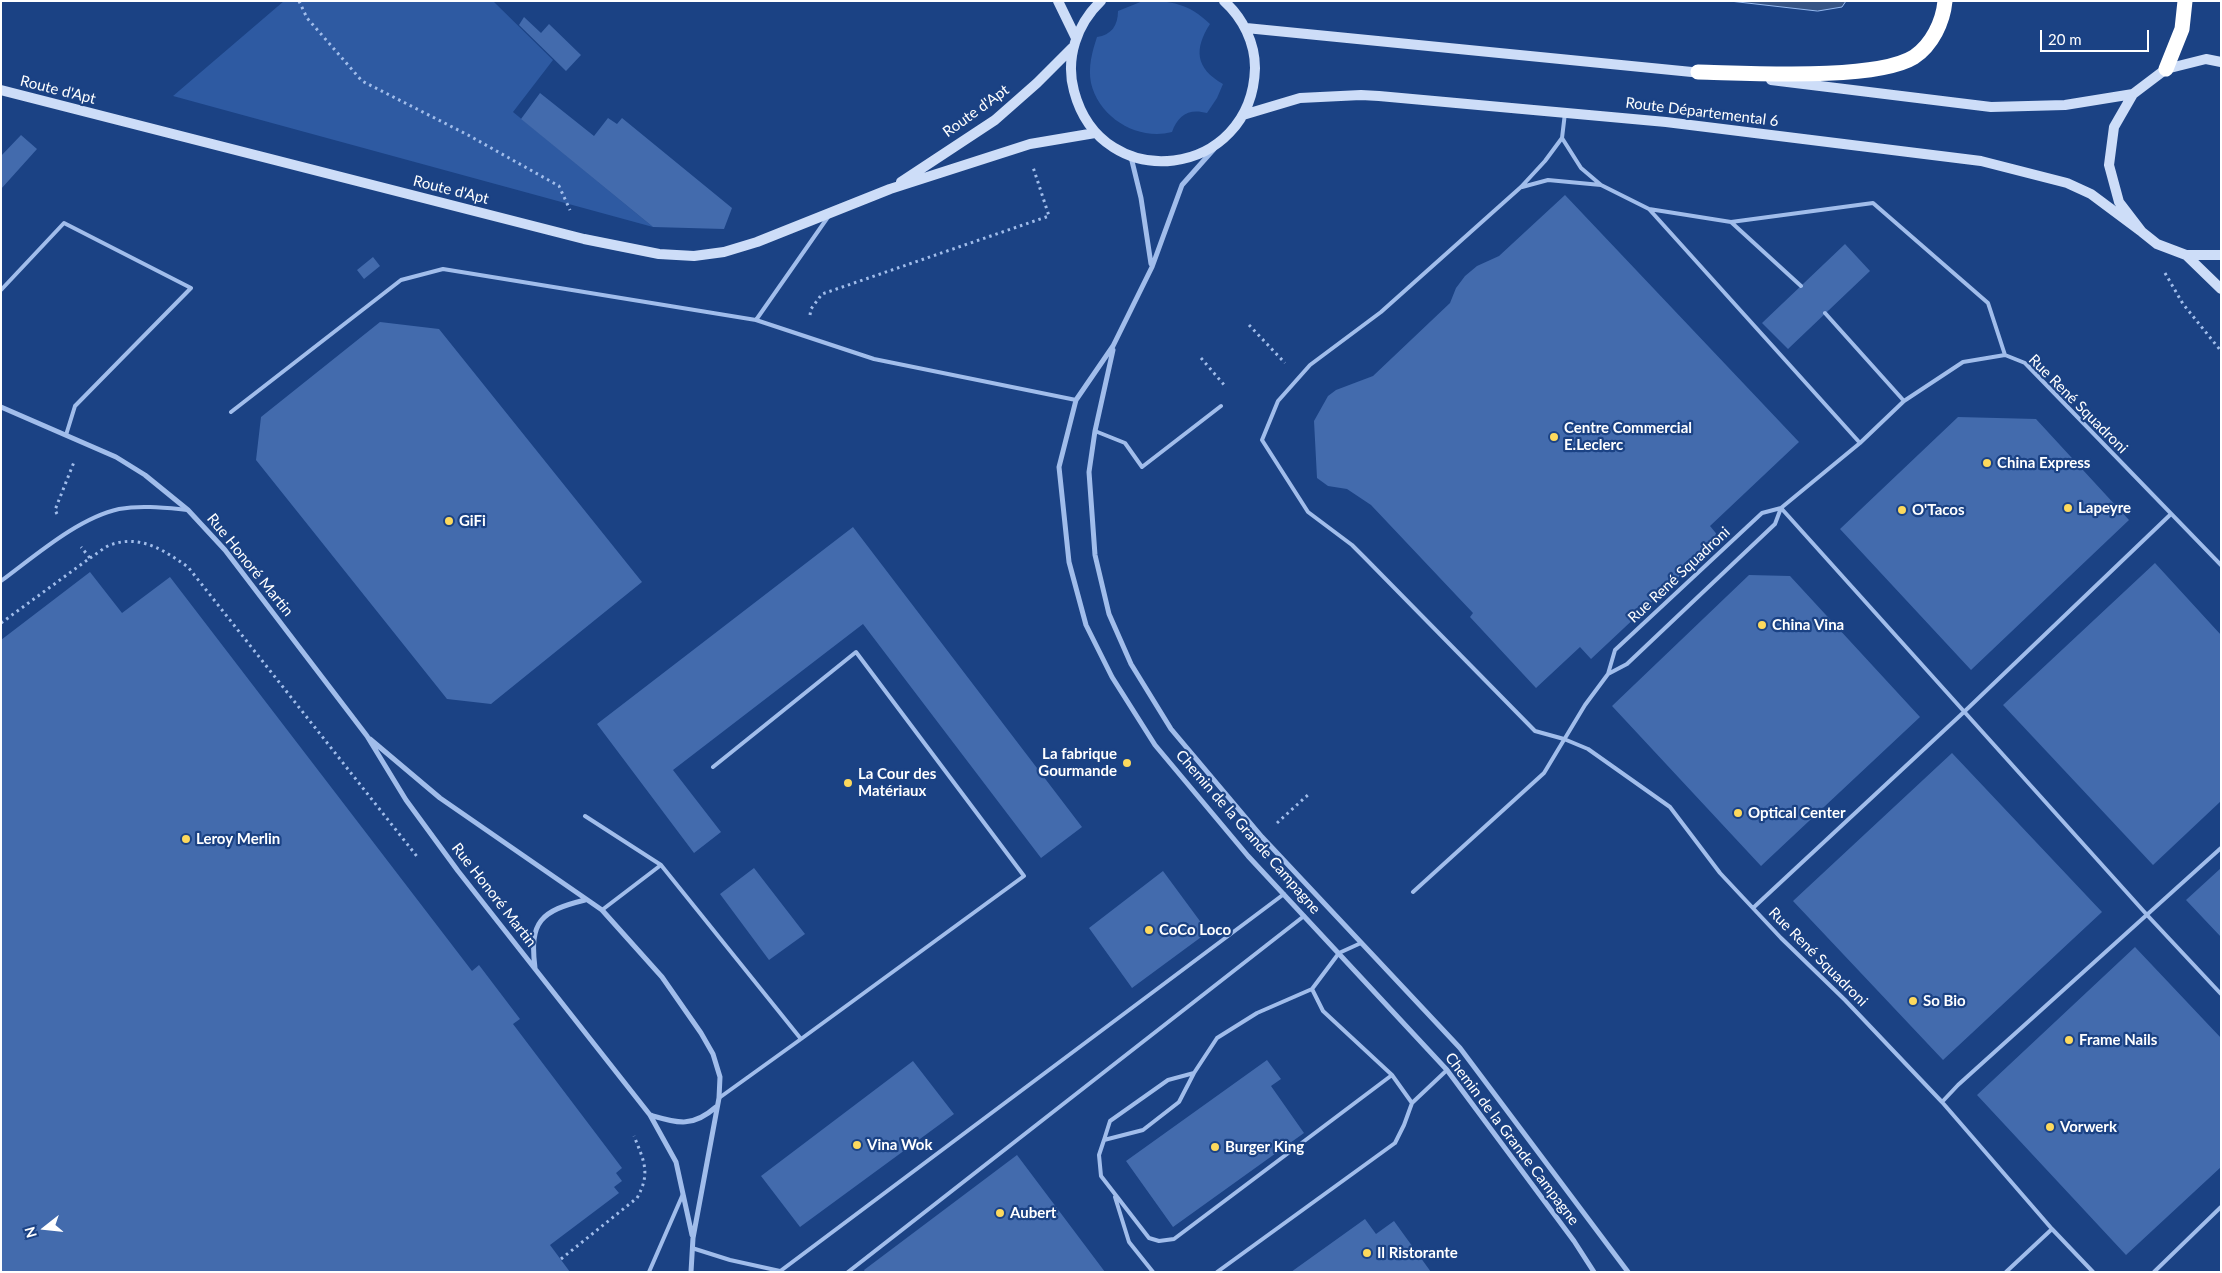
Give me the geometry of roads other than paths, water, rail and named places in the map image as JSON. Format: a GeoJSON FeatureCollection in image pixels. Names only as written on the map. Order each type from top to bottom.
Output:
{"type":"FeatureCollection","features":[{"type":"Feature","properties":{"kind":"highway"},"geometry":{"type":"LineString","coordinates":[[1698,72],[1853,71],[1893,66],[1914,56],[1929,43],[1939,24],[1944,1]]}},
{"type":"Feature","properties":{"kind":"highway"},"geometry":{"type":"LineString","coordinates":[[2166,69],[2182,29],[2185,1]]}},
{"type":"Feature","properties":{"kind":"main road"},"geometry":{"type":"LineString","coordinates":[[1058,1],[1076,38]]}},
{"type":"Feature","properties":{"kind":"main road"},"geometry":{"type":"LineString","coordinates":[[1101,1],[1089,12],[1072,48],[1070,78],[1078,107],[1095,132],[1112,147],[1131,157],[1161,162],[1192,158],[1219,143],[1233,130],[1243,115],[1254,86],[1255,56],[1246,28],[1231,7],[1224,1]]}},
{"type":"Feature","properties":{"kind":"main road"},"geometry":{"type":"LineString","coordinates":[[1246,28],[1698,72],[1991,106],[2065,106],[2133,94]]}},
{"type":"Feature","properties":{"kind":"main road","name":"Route d'Apt"},"geometry":{"type":"LineString","coordinates":[[890,189],[995,120],[1037,83],[1072,48]]}},
{"type":"Feature","properties":{"kind":"main road"},"geometry":{"type":"LineString","coordinates":[[2221,62],[2206,59],[2166,69],[2133,94],[2114,127],[2109,165],[2119,202],[2142,232],[2157,244],[2186,255],[2221,255]]}},
{"type":"Feature","properties":{"kind":"main road","name":"Route d'Apt"},"geometry":{"type":"LineString","coordinates":[[1,90],[584,239],[658,254],[694,256],[724,252],[757,242],[890,189],[1030,144],[1095,132]]}},
{"type":"Feature","properties":{"kind":"main road","name":"Route Départemental 6"},"geometry":{"type":"LineString","coordinates":[[1243,115],[1300,98],[1361,95],[1565,112],[1981,161],[2038,175],[2083,190],[2142,232]]}},
{"type":"Feature","properties":{"kind":"main road"},"geometry":{"type":"LineString","coordinates":[[2186,255],[2221,289]]}},
{"type":"Feature","properties":{"kind":"street","name":"Chemin de la Grande Campagne"},"geometry":{"type":"LineString","coordinates":[[1219,143],[1182,184],[1152,266],[1114,346],[1076,400],[1059,467],[1069,562],[1086,625],[1112,677],[1155,745],[1248,856],[1447,1070],[1574,1241],[1594,1272]]}},
{"type":"Feature","properties":{"kind":"street"},"geometry":{"type":"LineString","coordinates":[[1131,157],[1141,198],[1152,266]]}},
{"type":"Feature","properties":{"kind":"street","name":"Chemin de la Grande Campagne"},"geometry":{"type":"LineString","coordinates":[[1114,346],[1095,432],[1089,472],[1095,556],[1109,614],[1131,664],[1171,729],[1262,837],[1460,1048],[1628,1272]]}},
{"type":"Feature","properties":{"kind":"street","name":"Rue Honoré Martin"},"geometry":{"type":"LineString","coordinates":[[1,407],[116,457],[145,476],[188,510],[225,550],[367,736],[406,800],[650,1115],[676,1162],[693,1238]]}},
{"type":"Feature","properties":{"kind":"street","name":"Rue Honoré Martin"},"geometry":{"type":"LineString","coordinates":[[367,736],[440,798],[602,910],[662,977],[701,1033],[713,1054],[720,1077],[719,1098],[693,1238],[691,1272]]}},
{"type":"Feature","properties":{"kind":"street","name":"Rue Honoré Martin"},"geometry":{"type":"LineString","coordinates":[[535,968],[532,946],[538,927],[544,917],[559,906],[585,900]]}},
{"type":"Feature","properties":{"kind":"street"},"geometry":{"type":"LineString","coordinates":[[650,1115],[677,1123],[692,1122],[705,1116],[716,1106]]}},
{"type":"Feature","properties":{"kind":"lane"},"geometry":{"type":"LineString","coordinates":[[1413,892],[1544,772],[1564,739],[1535,731],[1366,558],[1308,512],[1262,440],[1278,401],[1310,365],[1380,312],[1520,187],[1545,160],[1562,138],[1565,112]]}},
{"type":"Feature","properties":{"kind":"lane"},"geometry":{"type":"LineString","coordinates":[[1562,138],[1581,168],[1601,185],[1649,209],[1730,222],[1873,203],[1988,303],[2005,355]]}},
{"type":"Feature","properties":{"kind":"lane"},"geometry":{"type":"LineString","coordinates":[[1520,187],[1548,180],[1601,185]]}},
{"type":"Feature","properties":{"kind":"lane"},"geometry":{"type":"LineString","coordinates":[[1649,209],[1860,443]]}},
{"type":"Feature","properties":{"kind":"lane"},"geometry":{"type":"LineString","coordinates":[[756,320],[830,213]]}},
{"type":"Feature","properties":{"kind":"lane"},"geometry":{"type":"LineString","coordinates":[[1730,222],[1801,286]]}},
{"type":"Feature","properties":{"kind":"lane"},"geometry":{"type":"LineString","coordinates":[[1,290],[64,223],[191,288],[75,406],[66,435]]}},
{"type":"Feature","properties":{"kind":"lane"},"geometry":{"type":"LineString","coordinates":[[231,412],[401,280],[443,269],[756,320],[874,359],[1076,400]]}},
{"type":"Feature","properties":{"kind":"lane"},"geometry":{"type":"LineString","coordinates":[[1826,313],[1904,401]]}},
{"type":"Feature","properties":{"kind":"lane","name":"Rue René Squadroni"},"geometry":{"type":"LineString","coordinates":[[2093,1272],[2052,1229],[1942,1102],[1720,873],[1670,807],[1588,749],[1564,739],[1585,705],[1608,674],[1615,650],[1762,513],[1781,508],[1860,443],[1904,401],[1963,362],[2005,355],[2025,363],[2221,564]]}},
{"type":"Feature","properties":{"kind":"lane"},"geometry":{"type":"LineString","coordinates":[[1095,432],[1125,443],[1142,467],[1221,406]]}},
{"type":"Feature","properties":{"kind":"lane"},"geometry":{"type":"LineString","coordinates":[[1,581],[70,532],[95,517],[127,509],[149,507],[188,510]]}},
{"type":"Feature","properties":{"kind":"lane"},"geometry":{"type":"LineString","coordinates":[[1781,508],[2148,916],[2221,994]]}},
{"type":"Feature","properties":{"kind":"lane","name":"Rue René Squadroni"},"geometry":{"type":"LineString","coordinates":[[1608,674],[1627,664],[1774,524],[1781,508]]}},
{"type":"Feature","properties":{"kind":"lane"},"geometry":{"type":"LineString","coordinates":[[1753,908],[1965,711],[2171,514]]}},
{"type":"Feature","properties":{"kind":"lane"},"geometry":{"type":"LineString","coordinates":[[713,767],[856,652],[1024,876],[719,1098]]}},
{"type":"Feature","properties":{"kind":"lane"},"geometry":{"type":"LineString","coordinates":[[585,816],[660,864],[801,1039]]}},
{"type":"Feature","properties":{"kind":"lane"},"geometry":{"type":"LineString","coordinates":[[1942,1102],[1958,1085],[2148,916],[2221,848]]}},
{"type":"Feature","properties":{"kind":"lane"},"geometry":{"type":"LineString","coordinates":[[602,910],[660,864]]}},
{"type":"Feature","properties":{"kind":"lane"},"geometry":{"type":"LineString","coordinates":[[692,1248],[730,1260],[780,1271],[1284,894]]}},
{"type":"Feature","properties":{"kind":"lane"},"geometry":{"type":"LineString","coordinates":[[848,1272],[1304,916]]}},
{"type":"Feature","properties":{"kind":"lane"},"geometry":{"type":"LineString","coordinates":[[1104,1140],[1143,1130],[1179,1102],[1194,1074],[1218,1038],[1257,1012],[1312,989],[1339,953],[1361,943]]}},
{"type":"Feature","properties":{"kind":"lane"},"geometry":{"type":"LineString","coordinates":[[1312,989],[1323,1011],[1392,1076],[1412,1103]]}},
{"type":"Feature","properties":{"kind":"lane"},"geometry":{"type":"LineString","coordinates":[[1217,1272],[1395,1143],[1412,1103],[1447,1070]]}},
{"type":"Feature","properties":{"kind":"lane"},"geometry":{"type":"LineString","coordinates":[[1194,1074],[1168,1080],[1110,1121],[1099,1155],[1101,1176],[1114,1195],[1149,1238],[1159,1241],[1174,1239],[1392,1076]]}},
{"type":"Feature","properties":{"kind":"lane"},"geometry":{"type":"LineString","coordinates":[[649,1272],[684,1192]]}},
{"type":"Feature","properties":{"kind":"lane"},"geometry":{"type":"LineString","coordinates":[[1114,1195],[1129,1242],[1153,1272]]}},
{"type":"Feature","properties":{"kind":"lane"},"geometry":{"type":"LineString","coordinates":[[2154,1272],[2221,1207]]}},
{"type":"Feature","properties":{"kind":"lane"},"geometry":{"type":"LineString","coordinates":[[2006,1272],[2052,1229]]}},
{"type":"Feature","properties":{"kind":"place","name":"Centre Commercial E.Leclerc"},"geometry":{"type":"Point","coordinates":[1554,437]}},
{"type":"Feature","properties":{"kind":"place","name":"China Express"},"geometry":{"type":"Point","coordinates":[1987,463]}},
{"type":"Feature","properties":{"kind":"place","name":"Lapeyre"},"geometry":{"type":"Point","coordinates":[2068,508]}},
{"type":"Feature","properties":{"kind":"place","name":"O'Tacos"},"geometry":{"type":"Point","coordinates":[1902,510]}},
{"type":"Feature","properties":{"kind":"place","name":"GiFi"},"geometry":{"type":"Point","coordinates":[449,521]}},
{"type":"Feature","properties":{"kind":"place","name":"China Vina"},"geometry":{"type":"Point","coordinates":[1762,625]}},
{"type":"Feature","properties":{"kind":"place","name":"La fabrique Gourmande"},"geometry":{"type":"Point","coordinates":[1127,763]}},
{"type":"Feature","properties":{"kind":"place","name":"La Cour des Matériaux"},"geometry":{"type":"Point","coordinates":[848,783]}},
{"type":"Feature","properties":{"kind":"place","name":"Optical Center"},"geometry":{"type":"Point","coordinates":[1738,813]}},
{"type":"Feature","properties":{"kind":"place","name":"Leroy Merlin"},"geometry":{"type":"Point","coordinates":[186,839]}},
{"type":"Feature","properties":{"kind":"place","name":"CoCo Loco"},"geometry":{"type":"Point","coordinates":[1149,930]}},
{"type":"Feature","properties":{"kind":"place","name":"So Bio"},"geometry":{"type":"Point","coordinates":[1913,1001]}},
{"type":"Feature","properties":{"kind":"place","name":"Frame Nails"},"geometry":{"type":"Point","coordinates":[2069,1040]}},
{"type":"Feature","properties":{"kind":"place","name":"Vorwerk"},"geometry":{"type":"Point","coordinates":[2050,1127]}},
{"type":"Feature","properties":{"kind":"place","name":"Vina Wok"},"geometry":{"type":"Point","coordinates":[857,1145]}},
{"type":"Feature","properties":{"kind":"place","name":"Burger King"},"geometry":{"type":"Point","coordinates":[1215,1147]}},
{"type":"Feature","properties":{"kind":"place","name":"Aubert"},"geometry":{"type":"Point","coordinates":[1000,1213]}},
{"type":"Feature","properties":{"kind":"place","name":"Il Ristorante"},"geometry":{"type":"Point","coordinates":[1367,1253]}}]}
